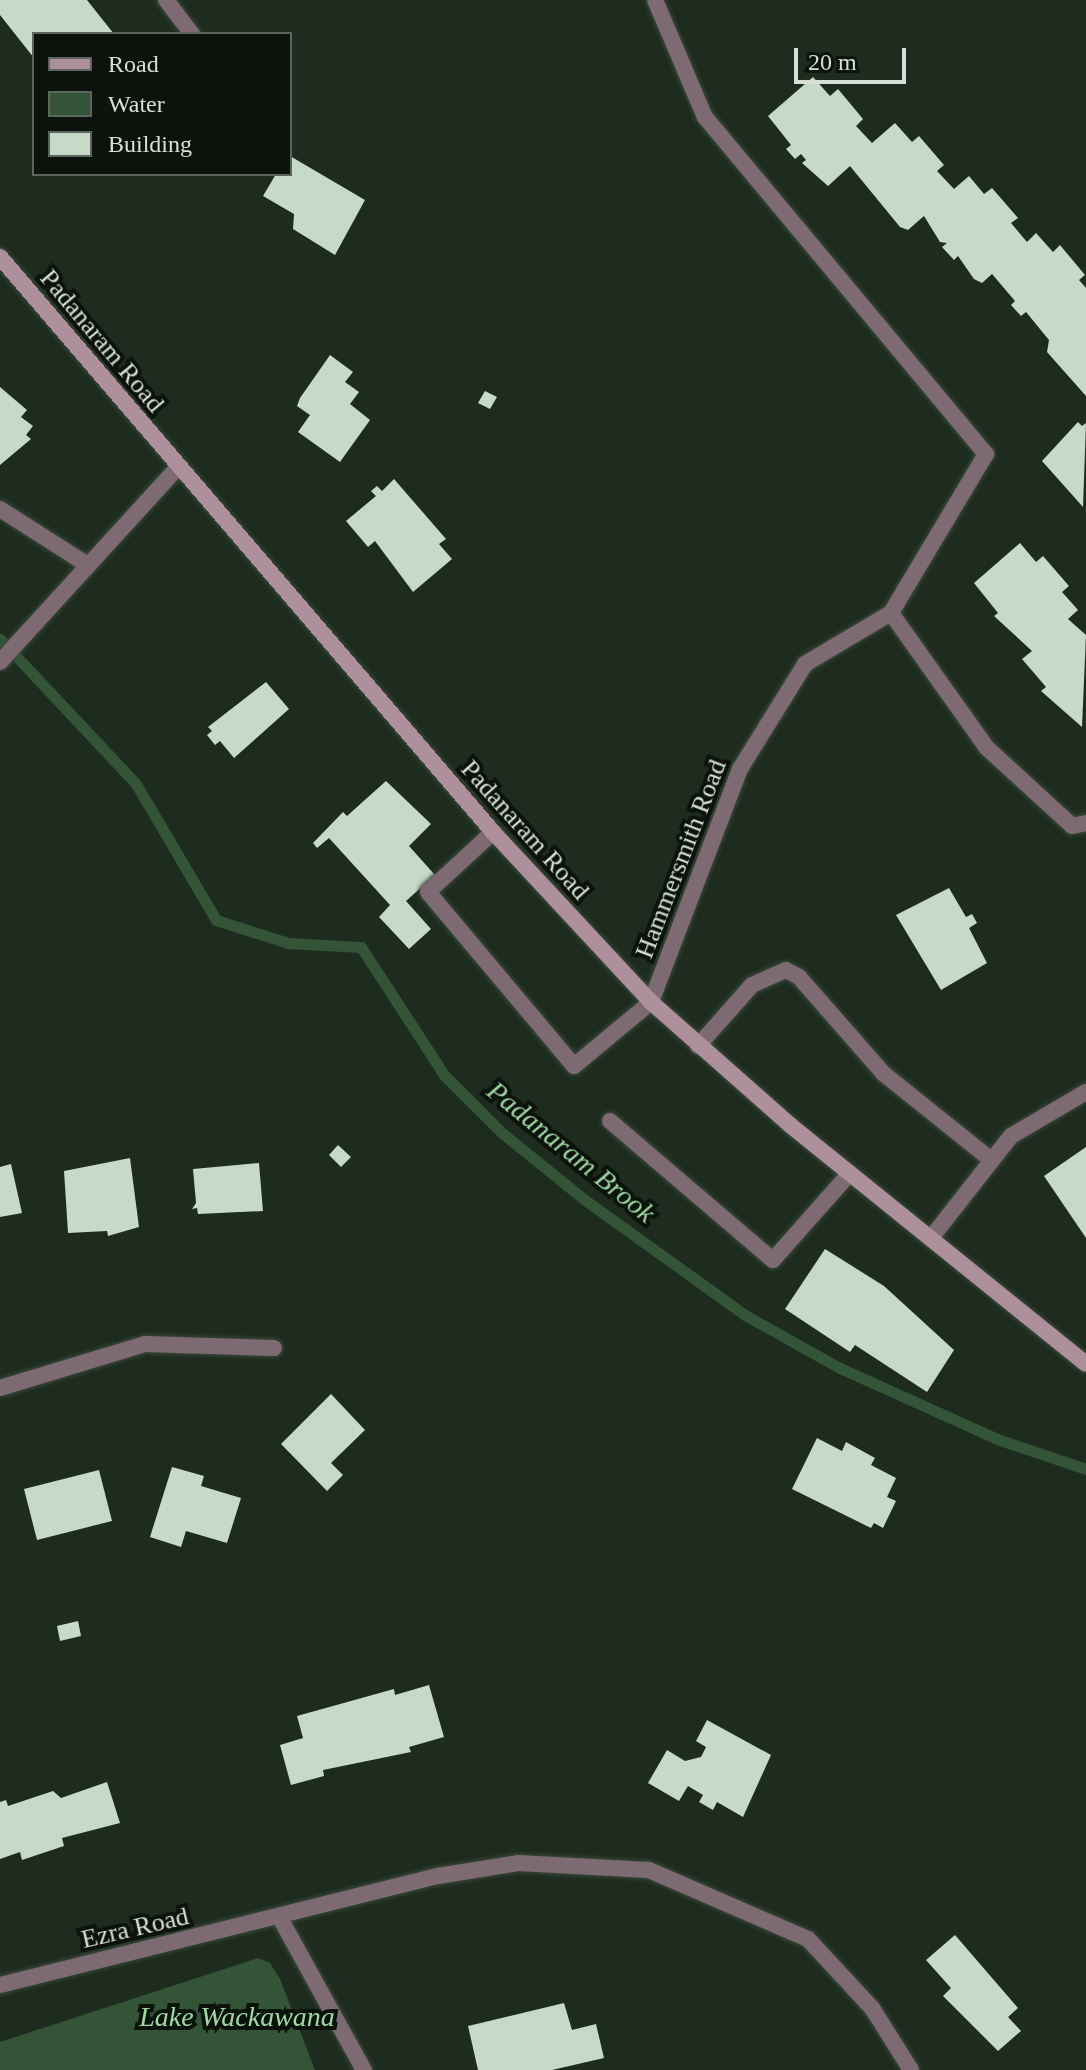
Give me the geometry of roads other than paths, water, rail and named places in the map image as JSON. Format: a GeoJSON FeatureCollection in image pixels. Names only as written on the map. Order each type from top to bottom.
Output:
{"type":"FeatureCollection","features":[{"type":"Feature","properties":{"kind":"main road","name":"Padanaram Road"},"geometry":{"type":"LineString","coordinates":[[0,257],[177,468],[493,832],[651,1002],[698,1046],[850,1173],[1086,1363]]}},
{"type":"Feature","properties":{"kind":"street"},"geometry":{"type":"LineString","coordinates":[[166,0],[190,32]]}},
{"type":"Feature","properties":{"kind":"street"},"geometry":{"type":"LineString","coordinates":[[655,0],[705,117],[986,454],[891,613],[987,748],[1072,826],[1086,823]]}},
{"type":"Feature","properties":{"kind":"street"},"geometry":{"type":"LineString","coordinates":[[0,662],[177,468]]}},
{"type":"Feature","properties":{"kind":"street"},"geometry":{"type":"LineString","coordinates":[[0,509],[88,565]]}},
{"type":"Feature","properties":{"kind":"street","name":"Hammersmith Road"},"geometry":{"type":"LineString","coordinates":[[651,1002],[740,769],[805,664],[891,613]]}},
{"type":"Feature","properties":{"kind":"street"},"geometry":{"type":"LineString","coordinates":[[493,832],[428,892],[574,1066],[651,1002]]}},
{"type":"Feature","properties":{"kind":"street"},"geometry":{"type":"LineString","coordinates":[[698,1046],[752,985],[786,970],[799,977],[884,1074],[990,1159]]}},
{"type":"Feature","properties":{"kind":"street"},"geometry":{"type":"LineString","coordinates":[[931,1238],[1011,1136],[1086,1092]]}},
{"type":"Feature","properties":{"kind":"street"},"geometry":{"type":"LineString","coordinates":[[610,1121],[773,1260],[850,1173]]}},
{"type":"Feature","properties":{"kind":"street"},"geometry":{"type":"LineString","coordinates":[[0,1388],[145,1344],[274,1348]]}},
{"type":"Feature","properties":{"kind":"street","name":"Ezra Road"},"geometry":{"type":"LineString","coordinates":[[0,1985],[280,1918],[438,1876],[518,1863],[649,1870],[808,1939],[872,2008],[911,2070]]}},
{"type":"Feature","properties":{"kind":"street"},"geometry":{"type":"LineString","coordinates":[[280,1918],[364,2070]]}},
{"type":"Feature","properties":{"kind":"water","name":"Lake Wackawana"},"geometry":{"type":"Polygon","coordinates":[[[258,1958],[270,1963],[280,1979],[315,2070],[0,2070],[0,2042],[258,1958]]]}},
{"type":"Feature","properties":{"kind":"waterway","name":"Padanaram Brook"},"geometry":{"type":"LineString","coordinates":[[0,639],[136,784],[216,920],[288,943],[361,947],[444,1075],[502,1133],[585,1200],[745,1315],[840,1368],[997,1439],[1086,1469]]}}]}
